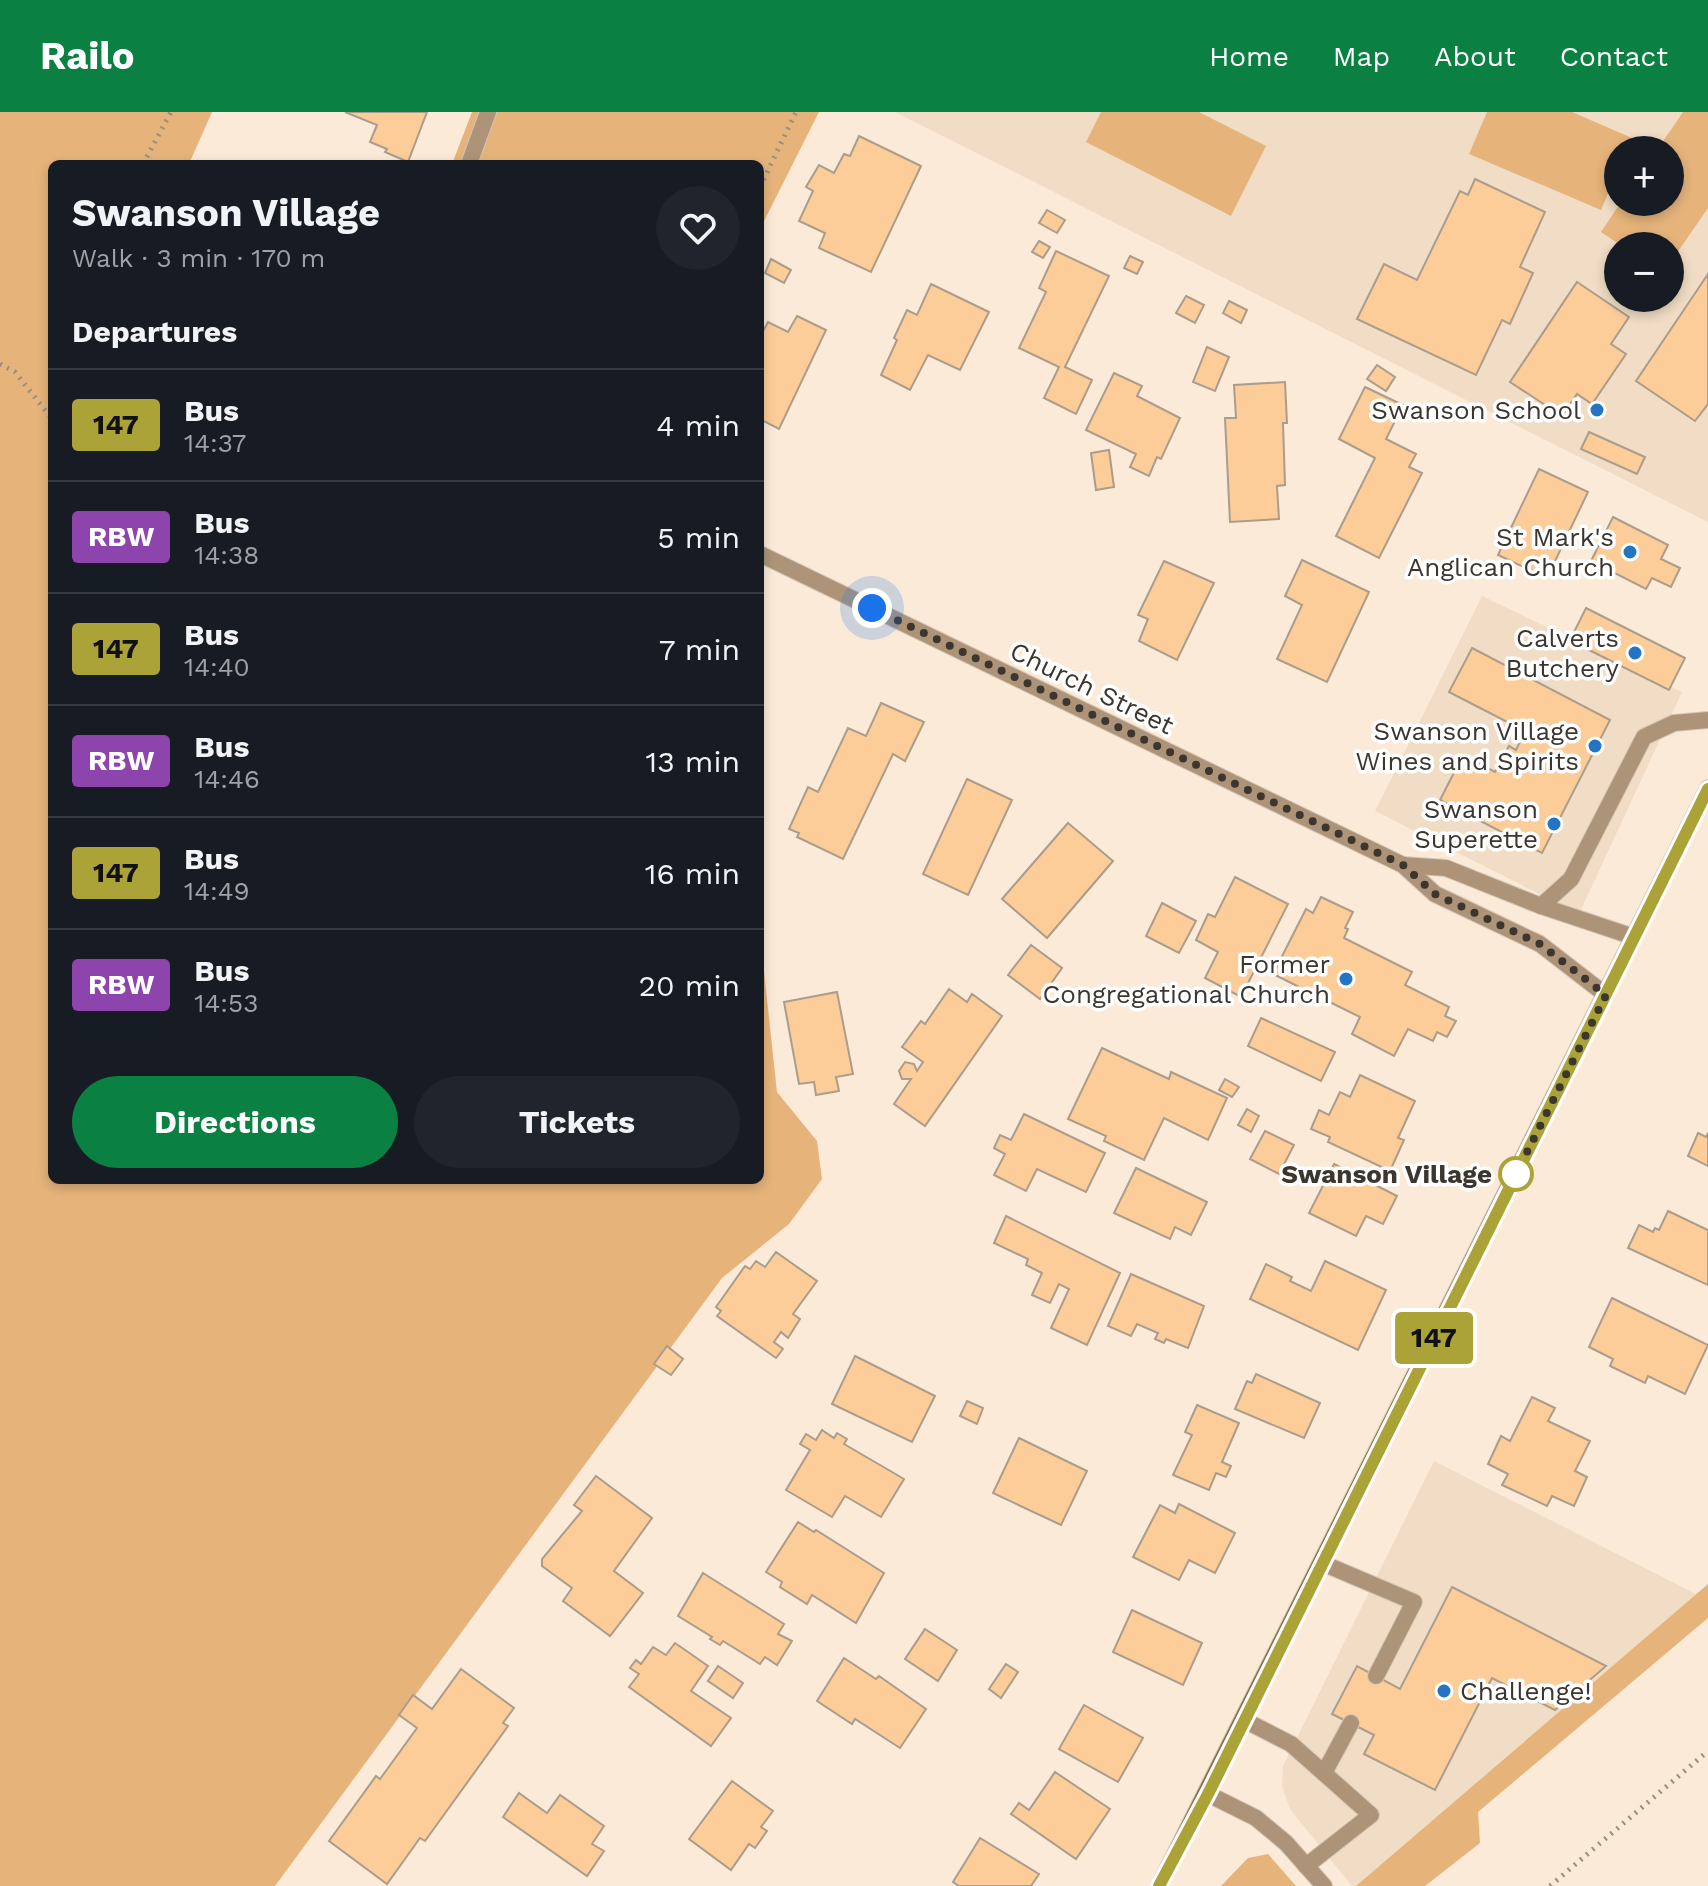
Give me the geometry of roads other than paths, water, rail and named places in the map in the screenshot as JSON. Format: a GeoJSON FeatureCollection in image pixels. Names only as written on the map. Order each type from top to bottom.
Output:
{"type":"FeatureCollection","features":[{"type":"Feature","properties":{"kind":"main road"},"geometry":{"type":"LineString","coordinates":[[1159,1886],[1208,1794],[1708,788]]}},
{"type":"Feature","properties":{"kind":"street"},"geometry":{"type":"LineString","coordinates":[[470,160],[488,112]]}},
{"type":"Feature","properties":{"kind":"street","name":"Church Street"},"geometry":{"type":"LineString","coordinates":[[764,556],[1403,865],[1435,894],[1540,944],[1606,995]]}},
{"type":"Feature","properties":{"kind":"street"},"geometry":{"type":"LineString","coordinates":[[1541,906],[1571,879],[1644,737],[1674,723],[1708,720]]}},
{"type":"Feature","properties":{"kind":"street","name":"Church Street"},"geometry":{"type":"LineString","coordinates":[[1403,865],[1446,868],[1541,906],[1634,937]]}},
{"type":"Feature","properties":{"kind":"street"},"geometry":{"type":"LineString","coordinates":[[1322,1563],[1414,1602],[1376,1676]]}},
{"type":"Feature","properties":{"kind":"street"},"geometry":{"type":"LineString","coordinates":[[1244,1720],[1291,1744],[1371,1815],[1306,1866]]}},
{"type":"Feature","properties":{"kind":"street"},"geometry":{"type":"LineString","coordinates":[[1324,1773],[1351,1723]]}},
{"type":"Feature","properties":{"kind":"street"},"geometry":{"type":"LineString","coordinates":[[1208,1794],[1256,1818],[1286,1843],[1324,1886]]}},
{"type":"Feature","properties":{"kind":"place","name":"Swanson School"},"geometry":{"type":"Point","coordinates":[1597,410]}},
{"type":"Feature","properties":{"kind":"place","name":"St Mark's Anglican Church"},"geometry":{"type":"Point","coordinates":[1630,552]}},
{"type":"Feature","properties":{"kind":"place","name":"Calverts Butchery"},"geometry":{"type":"Point","coordinates":[1635,653]}},
{"type":"Feature","properties":{"kind":"place","name":"Swanson Village Wines and Spirits"},"geometry":{"type":"Point","coordinates":[1595,746]}},
{"type":"Feature","properties":{"kind":"place","name":"Swanson Superette"},"geometry":{"type":"Point","coordinates":[1554,824]}},
{"type":"Feature","properties":{"kind":"place","name":"Former Congregational Church"},"geometry":{"type":"Point","coordinates":[1346,979]}},
{"type":"Feature","properties":{"kind":"place","name":"Swanson Village"},"geometry":{"type":"Point","coordinates":[1516,1174]}},
{"type":"Feature","properties":{"kind":"place","name":"Challenge!"},"geometry":{"type":"Point","coordinates":[1444,1691]}}]}
